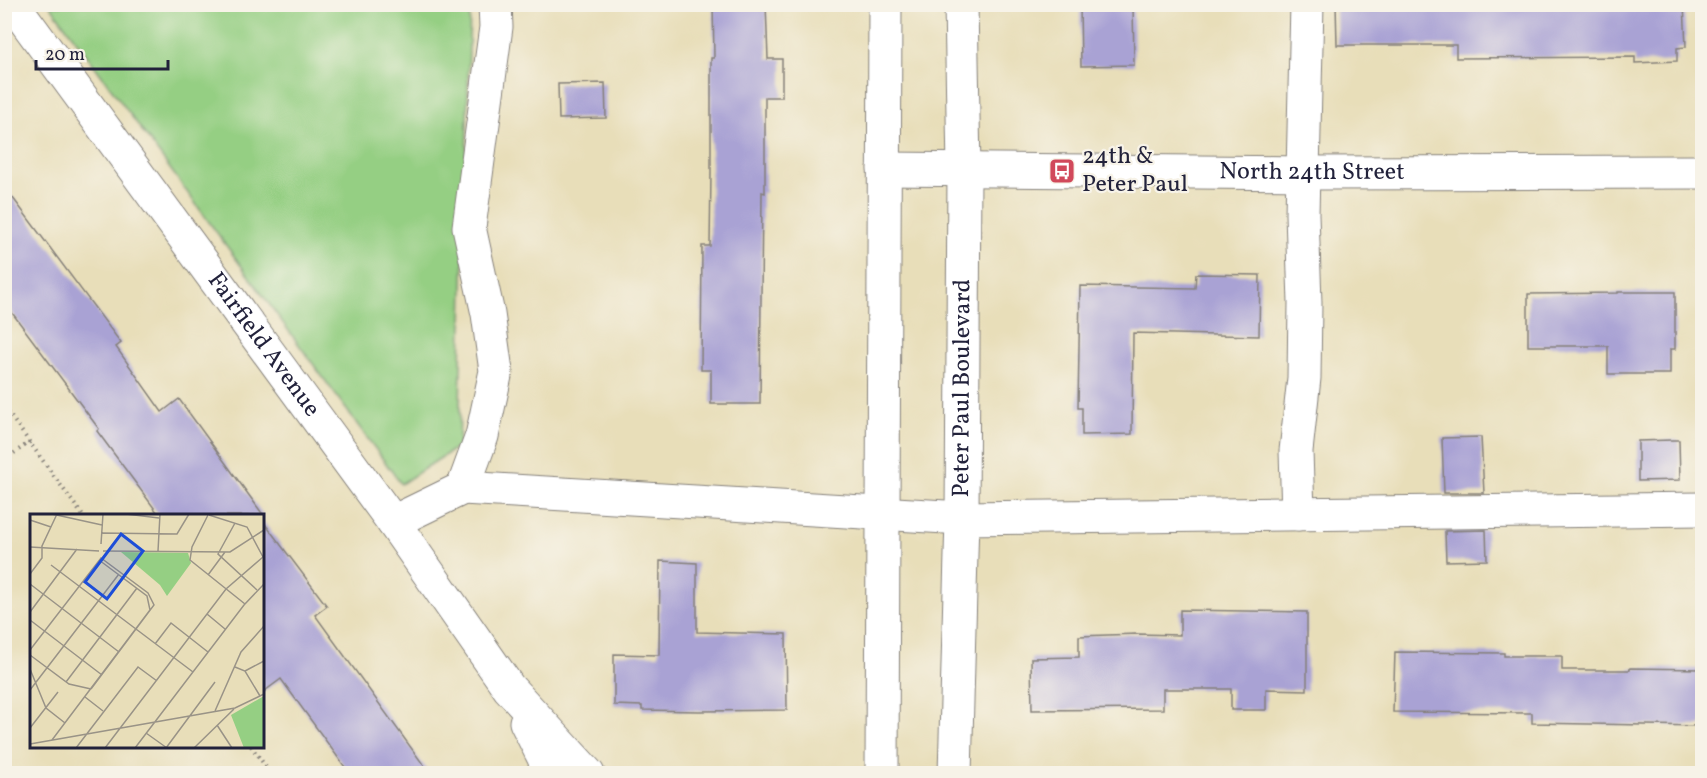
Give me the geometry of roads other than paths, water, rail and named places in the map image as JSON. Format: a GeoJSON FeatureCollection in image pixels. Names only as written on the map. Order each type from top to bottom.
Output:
{"type":"FeatureCollection","features":[{"type":"Feature","properties":{"kind":"street","name":"Fairfield Avenue"},"geometry":{"type":"LineString","coordinates":[[13,4],[393,522],[509,688],[588,774]]}},
{"type":"Feature","properties":{"kind":"street"},"geometry":{"type":"LineString","coordinates":[[463,488],[482,436],[496,371],[488,314],[469,227],[496,27],[495,4]]}},
{"type":"Feature","properties":{"kind":"street"},"geometry":{"type":"LineString","coordinates":[[882,774],[885,4]]}},
{"type":"Feature","properties":{"kind":"street","name":"Peter Paul Boulevard"},"geometry":{"type":"LineString","coordinates":[[955,774],[962,518],[964,170],[961,4]]}},
{"type":"Feature","properties":{"kind":"street"},"geometry":{"type":"LineString","coordinates":[[1298,514],[1296,451],[1304,378],[1305,303],[1302,224],[1307,4]]}},
{"type":"Feature","properties":{"kind":"street","name":"North 24th Street"},"geometry":{"type":"LineString","coordinates":[[885,169],[1304,173],[1702,172]]}},
{"type":"Feature","properties":{"kind":"street"},"geometry":{"type":"LineString","coordinates":[[393,522],[463,488],[962,518],[1702,509]]}},
{"type":"Feature","properties":{"kind":"street","name":"Fairfield Avenue"},"geometry":{"type":"LineString","coordinates":[[509,688],[552,774]]}},
{"type":"Feature","properties":{"kind":"place","name":"24th & Peter Paul"},"geometry":{"type":"Point","coordinates":[1062,171]}}]}
